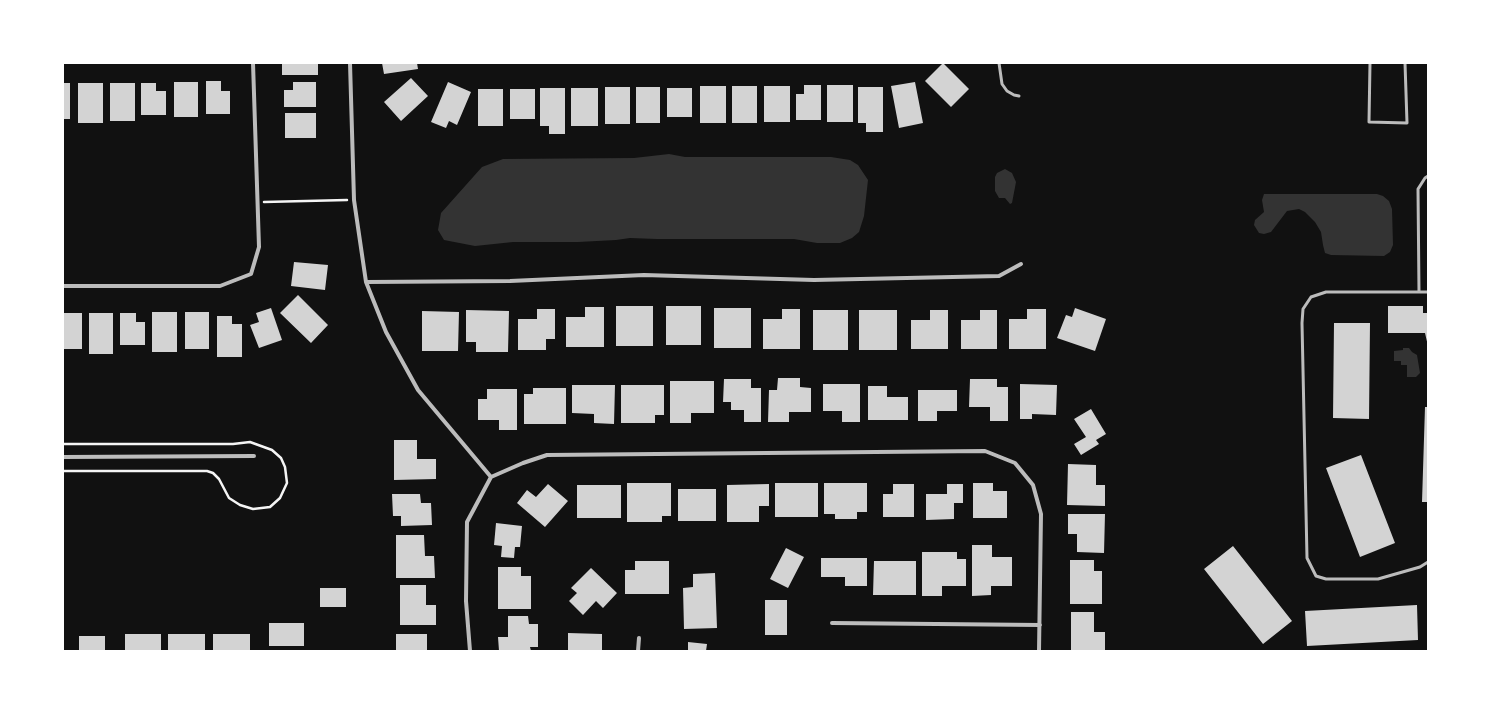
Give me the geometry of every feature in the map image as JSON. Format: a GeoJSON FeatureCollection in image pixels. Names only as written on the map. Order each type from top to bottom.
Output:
{"type":"FeatureCollection","features":[{"type":"Feature","properties":{"kind":"street"},"geometry":{"type":"LineString","coordinates":[[63,286],[220,286],[251,274],[259,247],[253,63]]}},
{"type":"Feature","properties":{"kind":"street"},"geometry":{"type":"LineString","coordinates":[[350,63],[354,200],[366,282],[386,332],[418,390],[491,477]]}},
{"type":"Feature","properties":{"kind":"street"},"geometry":{"type":"LineString","coordinates":[[366,282],[510,281],[644,275],[814,280],[999,276],[1022,264]]}},
{"type":"Feature","properties":{"kind":"street"},"geometry":{"type":"LineString","coordinates":[[470,651],[466,601],[466,522],[491,477],[523,463],[547,455],[985,451],[1015,463],[1033,485],[1041,514],[1039,651]]}},
{"type":"Feature","properties":{"kind":"street"},"geometry":{"type":"LineString","coordinates":[[63,457],[254,456]]}},
{"type":"Feature","properties":{"kind":"street"},"geometry":{"type":"LineString","coordinates":[[832,623],[1040,625]]}},
{"type":"Feature","properties":{"kind":"street"},"geometry":{"type":"LineString","coordinates":[[638,651],[640,638]]}},
{"type":"Feature","properties":{"kind":"lane"},"geometry":{"type":"LineString","coordinates":[[999,63],[1002,84],[1007,91],[1019,96]]}},
{"type":"Feature","properties":{"kind":"lane"},"geometry":{"type":"LineString","coordinates":[[1370,63],[1369,122],[1407,123],[1405,63]]}},
{"type":"Feature","properties":{"kind":"lane"},"geometry":{"type":"LineString","coordinates":[[1419,292],[1418,189],[1428,176]]}},
{"type":"Feature","properties":{"kind":"lane"},"geometry":{"type":"LineString","coordinates":[[1428,292],[1326,292],[1311,297],[1303,309],[1302,323],[1307,558],[1316,576],[1326,579],[1378,579],[1420,567],[1428,562]]}},
{"type":"Feature","properties":{"kind":"path"},"geometry":{"type":"LineString","coordinates":[[257,202],[354,200]]}},
{"type":"Feature","properties":{"kind":"path"},"geometry":{"type":"LineString","coordinates":[[63,444],[233,444],[250,442],[272,450],[281,458],[285,467],[287,483],[280,498],[270,507],[253,509],[240,505],[229,498],[219,479],[213,473],[207,471],[63,471]]}},
{"type":"Feature","properties":{"kind":"shaded area"},"geometry":{"type":"Polygon","coordinates":[[[669,154],[685,157],[831,157],[850,160],[858,165],[868,180],[864,216],[859,232],[852,238],[840,243],[817,243],[794,239],[630,238],[578,242],[513,242],[475,246],[444,240],[438,230],[441,213],[482,167],[503,159],[634,158],[669,154]]]}},
{"type":"Feature","properties":{"kind":"shaded area"},"geometry":{"type":"Polygon","coordinates":[[[1005,169],[1012,173],[1016,182],[1012,203],[1010,204],[1005,198],[999,198],[995,191],[995,177],[997,173],[1005,169]]]}},
{"type":"Feature","properties":{"kind":"shaded area"},"geometry":{"type":"Polygon","coordinates":[[[1264,194],[1377,194],[1383,196],[1389,201],[1392,209],[1393,245],[1390,252],[1384,256],[1331,255],[1325,253],[1321,232],[1315,222],[1305,212],[1299,209],[1287,211],[1271,232],[1264,234],[1259,233],[1254,225],[1255,220],[1264,212],[1262,200],[1264,194]]]}},
{"type":"Feature","properties":{"kind":"shaded area"},"geometry":{"type":"Polygon","coordinates":[[[1403,348],[1409,348],[1417,355],[1420,373],[1416,377],[1407,377],[1407,365],[1401,365],[1401,361],[1394,361],[1394,351],[1403,350],[1403,348]]]}},
{"type":"Feature","properties":{"kind":"building"},"geometry":{"type":"Polygon","coordinates":[[[282,63],[318,63],[318,75],[282,75],[282,63]]]}},
{"type":"Feature","properties":{"kind":"building"},"geometry":{"type":"Polygon","coordinates":[[[382,63],[417,63],[418,69],[384,74],[382,63]]]}},
{"type":"Feature","properties":{"kind":"building"},"geometry":{"type":"Polygon","coordinates":[[[943,63],[969,89],[951,107],[925,81],[943,63]]]}},
{"type":"Feature","properties":{"kind":"building"},"geometry":{"type":"Polygon","coordinates":[[[411,78],[428,96],[401,121],[384,102],[411,78]]]}},
{"type":"Feature","properties":{"kind":"building"},"geometry":{"type":"Polygon","coordinates":[[[206,81],[221,81],[221,91],[230,91],[230,114],[206,114],[206,81]]]}},
{"type":"Feature","properties":{"kind":"building"},"geometry":{"type":"Polygon","coordinates":[[[174,82],[198,82],[198,117],[174,117],[174,82]]]}},
{"type":"Feature","properties":{"kind":"building"},"geometry":{"type":"Polygon","coordinates":[[[293,82],[316,82],[316,107],[284,107],[284,90],[293,90],[293,82]]]}},
{"type":"Feature","properties":{"kind":"building"},"geometry":{"type":"Polygon","coordinates":[[[448,82],[471,92],[457,125],[449,121],[446,128],[431,122],[448,82]]]}},
{"type":"Feature","properties":{"kind":"building"},"geometry":{"type":"Polygon","coordinates":[[[915,82],[923,123],[899,128],[891,86],[915,82]]]}},
{"type":"Feature","properties":{"kind":"building"},"geometry":{"type":"Polygon","coordinates":[[[63,83],[70,83],[70,119],[63,119],[63,83]]]}},
{"type":"Feature","properties":{"kind":"building"},"geometry":{"type":"Polygon","coordinates":[[[78,83],[103,83],[103,123],[78,123],[78,83]]]}},
{"type":"Feature","properties":{"kind":"building"},"geometry":{"type":"Polygon","coordinates":[[[110,83],[135,83],[135,121],[110,121],[110,83]]]}},
{"type":"Feature","properties":{"kind":"building"},"geometry":{"type":"Polygon","coordinates":[[[141,83],[156,83],[156,91],[166,91],[166,115],[141,115],[141,83]]]}},
{"type":"Feature","properties":{"kind":"building"},"geometry":{"type":"Polygon","coordinates":[[[804,85],[821,85],[821,120],[796,120],[796,94],[804,94],[804,85]]]}},
{"type":"Feature","properties":{"kind":"building"},"geometry":{"type":"Polygon","coordinates":[[[827,85],[853,85],[853,122],[827,122],[827,85]]]}},
{"type":"Feature","properties":{"kind":"building"},"geometry":{"type":"Polygon","coordinates":[[[700,86],[726,86],[726,123],[700,123],[700,86]]]}},
{"type":"Feature","properties":{"kind":"building"},"geometry":{"type":"Polygon","coordinates":[[[732,86],[757,86],[757,123],[732,123],[732,86]]]}},
{"type":"Feature","properties":{"kind":"building"},"geometry":{"type":"Polygon","coordinates":[[[764,86],[790,86],[790,122],[764,122],[764,86]]]}},
{"type":"Feature","properties":{"kind":"building"},"geometry":{"type":"Polygon","coordinates":[[[605,87],[630,87],[630,124],[605,124],[605,87]]]}},
{"type":"Feature","properties":{"kind":"building"},"geometry":{"type":"Polygon","coordinates":[[[636,87],[660,87],[660,123],[636,123],[636,87]]]}},
{"type":"Feature","properties":{"kind":"building"},"geometry":{"type":"Polygon","coordinates":[[[858,87],[883,87],[883,132],[866,132],[866,123],[858,123],[858,87]]]}},
{"type":"Feature","properties":{"kind":"building"},"geometry":{"type":"Polygon","coordinates":[[[540,88],[565,88],[565,134],[549,134],[549,126],[540,126],[540,88]]]}},
{"type":"Feature","properties":{"kind":"building"},"geometry":{"type":"Polygon","coordinates":[[[571,88],[598,88],[598,126],[571,126],[571,88]]]}},
{"type":"Feature","properties":{"kind":"building"},"geometry":{"type":"Polygon","coordinates":[[[667,88],[692,88],[692,117],[667,117],[667,88]]]}},
{"type":"Feature","properties":{"kind":"building"},"geometry":{"type":"Polygon","coordinates":[[[478,89],[503,89],[503,126],[478,126],[478,89]]]}},
{"type":"Feature","properties":{"kind":"building"},"geometry":{"type":"Polygon","coordinates":[[[510,89],[535,89],[535,119],[510,119],[510,89]]]}},
{"type":"Feature","properties":{"kind":"building"},"geometry":{"type":"Polygon","coordinates":[[[285,113],[316,113],[316,138],[285,138],[285,113]]]}},
{"type":"Feature","properties":{"kind":"building"},"geometry":{"type":"Polygon","coordinates":[[[294,262],[328,265],[325,290],[291,286],[294,262]]]}},
{"type":"Feature","properties":{"kind":"building"},"geometry":{"type":"Polygon","coordinates":[[[298,295],[328,325],[311,343],[280,313],[298,295]]]}},
{"type":"Feature","properties":{"kind":"building"},"geometry":{"type":"Polygon","coordinates":[[[616,306],[653,306],[653,346],[616,346],[616,306]]]}},
{"type":"Feature","properties":{"kind":"building"},"geometry":{"type":"Polygon","coordinates":[[[666,306],[701,306],[701,345],[666,345],[666,306]]]}},
{"type":"Feature","properties":{"kind":"building"},"geometry":{"type":"Polygon","coordinates":[[[1388,306],[1423,306],[1423,313],[1428,313],[1428,346],[1425,333],[1388,333],[1388,306]]]}},
{"type":"Feature","properties":{"kind":"building"},"geometry":{"type":"Polygon","coordinates":[[[585,307],[604,307],[604,347],[566,347],[566,317],[585,317],[585,307]]]}},
{"type":"Feature","properties":{"kind":"building"},"geometry":{"type":"Polygon","coordinates":[[[271,308],[282,340],[259,348],[250,325],[259,322],[256,313],[271,308]]]}},
{"type":"Feature","properties":{"kind":"building"},"geometry":{"type":"Polygon","coordinates":[[[714,308],[751,308],[751,348],[714,348],[714,308]]]}},
{"type":"Feature","properties":{"kind":"building"},"geometry":{"type":"Polygon","coordinates":[[[1075,308],[1106,319],[1095,351],[1057,338],[1066,315],[1072,317],[1075,308]]]}},
{"type":"Feature","properties":{"kind":"building"},"geometry":{"type":"Polygon","coordinates":[[[537,309],[555,309],[555,339],[546,339],[546,350],[518,350],[518,319],[537,319],[537,309]]]}},
{"type":"Feature","properties":{"kind":"building"},"geometry":{"type":"Polygon","coordinates":[[[782,309],[800,309],[800,349],[763,349],[763,319],[782,319],[782,309]]]}},
{"type":"Feature","properties":{"kind":"building"},"geometry":{"type":"Polygon","coordinates":[[[1027,309],[1046,309],[1046,349],[1009,349],[1009,319],[1027,319],[1027,309]]]}},
{"type":"Feature","properties":{"kind":"building"},"geometry":{"type":"Polygon","coordinates":[[[466,310],[509,311],[508,352],[476,352],[476,342],[466,342],[466,310]]]}},
{"type":"Feature","properties":{"kind":"building"},"geometry":{"type":"Polygon","coordinates":[[[813,310],[848,310],[848,350],[813,350],[813,310]]]}},
{"type":"Feature","properties":{"kind":"building"},"geometry":{"type":"Polygon","coordinates":[[[859,310],[897,310],[897,350],[859,350],[859,310]]]}},
{"type":"Feature","properties":{"kind":"building"},"geometry":{"type":"Polygon","coordinates":[[[930,310],[948,310],[948,349],[911,349],[911,320],[930,320],[930,310]]]}},
{"type":"Feature","properties":{"kind":"building"},"geometry":{"type":"Polygon","coordinates":[[[980,310],[997,310],[997,349],[961,349],[961,320],[980,320],[980,310]]]}},
{"type":"Feature","properties":{"kind":"building"},"geometry":{"type":"Polygon","coordinates":[[[422,311],[459,312],[458,351],[422,351],[422,311]]]}},
{"type":"Feature","properties":{"kind":"building"},"geometry":{"type":"Polygon","coordinates":[[[152,312],[177,312],[177,352],[152,352],[152,312]]]}},
{"type":"Feature","properties":{"kind":"building"},"geometry":{"type":"Polygon","coordinates":[[[185,312],[209,312],[209,349],[185,349],[185,312]]]}},
{"type":"Feature","properties":{"kind":"building"},"geometry":{"type":"Polygon","coordinates":[[[63,313],[82,313],[82,349],[63,349],[63,313]]]}},
{"type":"Feature","properties":{"kind":"building"},"geometry":{"type":"Polygon","coordinates":[[[89,313],[113,313],[113,354],[89,354],[89,313]]]}},
{"type":"Feature","properties":{"kind":"building"},"geometry":{"type":"Polygon","coordinates":[[[120,313],[136,313],[136,322],[145,322],[145,345],[120,345],[120,313]]]}},
{"type":"Feature","properties":{"kind":"building"},"geometry":{"type":"Polygon","coordinates":[[[217,316],[232,316],[232,324],[242,324],[242,357],[217,357],[217,316]]]}},
{"type":"Feature","properties":{"kind":"building"},"geometry":{"type":"Polygon","coordinates":[[[1334,323],[1370,323],[1369,419],[1333,418],[1334,323]]]}},
{"type":"Feature","properties":{"kind":"building"},"geometry":{"type":"Polygon","coordinates":[[[778,378],[800,378],[800,387],[811,388],[811,412],[789,412],[789,422],[768,422],[769,390],[777,390],[778,378]]]}},
{"type":"Feature","properties":{"kind":"building"},"geometry":{"type":"Polygon","coordinates":[[[724,379],[751,379],[751,388],[761,388],[761,422],[744,422],[744,410],[731,410],[731,402],[723,402],[724,379]]]}},
{"type":"Feature","properties":{"kind":"building"},"geometry":{"type":"Polygon","coordinates":[[[970,379],[997,379],[997,387],[1008,387],[1008,421],[990,421],[990,407],[969,407],[970,379]]]}},
{"type":"Feature","properties":{"kind":"building"},"geometry":{"type":"Polygon","coordinates":[[[670,381],[714,381],[714,413],[691,413],[691,423],[670,423],[670,381]]]}},
{"type":"Feature","properties":{"kind":"building"},"geometry":{"type":"Polygon","coordinates":[[[823,384],[860,384],[860,422],[842,422],[842,411],[823,411],[823,384]]]}},
{"type":"Feature","properties":{"kind":"building"},"geometry":{"type":"Polygon","coordinates":[[[1020,384],[1057,385],[1056,415],[1032,414],[1032,419],[1020,419],[1020,384]]]}},
{"type":"Feature","properties":{"kind":"building"},"geometry":{"type":"Polygon","coordinates":[[[572,385],[615,385],[614,424],[594,423],[594,414],[572,413],[572,385]]]}},
{"type":"Feature","properties":{"kind":"building"},"geometry":{"type":"Polygon","coordinates":[[[621,385],[664,385],[664,415],[655,415],[655,423],[621,423],[621,385]]]}},
{"type":"Feature","properties":{"kind":"building"},"geometry":{"type":"Polygon","coordinates":[[[868,386],[887,386],[887,397],[908,397],[908,420],[868,420],[868,386]]]}},
{"type":"Feature","properties":{"kind":"building"},"geometry":{"type":"Polygon","coordinates":[[[533,388],[566,388],[566,424],[524,424],[524,394],[533,394],[533,388]]]}},
{"type":"Feature","properties":{"kind":"building"},"geometry":{"type":"Polygon","coordinates":[[[487,389],[517,389],[517,430],[499,430],[499,420],[478,420],[478,399],[487,399],[487,389]]]}},
{"type":"Feature","properties":{"kind":"building"},"geometry":{"type":"Polygon","coordinates":[[[918,390],[957,390],[957,411],[937,411],[937,421],[918,421],[918,390]]]}},
{"type":"Feature","properties":{"kind":"building"},"geometry":{"type":"Polygon","coordinates":[[[1425,407],[1428,407],[1428,502],[1422,502],[1425,407]]]}},
{"type":"Feature","properties":{"kind":"building"},"geometry":{"type":"Polygon","coordinates":[[[1091,409],[1106,434],[1096,440],[1099,444],[1081,455],[1074,444],[1086,437],[1074,419],[1091,409]]]}},
{"type":"Feature","properties":{"kind":"building"},"geometry":{"type":"Polygon","coordinates":[[[394,440],[417,440],[417,459],[436,459],[436,479],[394,480],[394,440]]]}},
{"type":"Feature","properties":{"kind":"building"},"geometry":{"type":"Polygon","coordinates":[[[1361,455],[1395,543],[1360,557],[1326,468],[1361,455]]]}},
{"type":"Feature","properties":{"kind":"building"},"geometry":{"type":"Polygon","coordinates":[[[1068,464],[1096,465],[1096,485],[1105,485],[1105,506],[1067,505],[1068,464]]]}},
{"type":"Feature","properties":{"kind":"building"},"geometry":{"type":"Polygon","coordinates":[[[627,483],[671,483],[671,516],[662,516],[662,522],[627,522],[627,483]]]}},
{"type":"Feature","properties":{"kind":"building"},"geometry":{"type":"Polygon","coordinates":[[[775,483],[818,483],[818,517],[775,517],[775,483]]]}},
{"type":"Feature","properties":{"kind":"building"},"geometry":{"type":"Polygon","coordinates":[[[824,483],[867,483],[867,512],[857,512],[857,519],[835,519],[835,514],[824,514],[824,483]]]}},
{"type":"Feature","properties":{"kind":"building"},"geometry":{"type":"Polygon","coordinates":[[[973,483],[993,483],[993,491],[1007,491],[1007,518],[973,518],[973,483]]]}},
{"type":"Feature","properties":{"kind":"building"},"geometry":{"type":"Polygon","coordinates":[[[548,484],[568,501],[545,527],[517,503],[527,490],[536,497],[548,484]]]}},
{"type":"Feature","properties":{"kind":"building"},"geometry":{"type":"Polygon","coordinates":[[[769,484],[769,506],[759,506],[759,522],[727,522],[727,485],[769,484]]]}},
{"type":"Feature","properties":{"kind":"building"},"geometry":{"type":"Polygon","coordinates":[[[893,484],[914,484],[914,517],[883,517],[883,494],[893,494],[893,484]]]}},
{"type":"Feature","properties":{"kind":"building"},"geometry":{"type":"Polygon","coordinates":[[[947,484],[963,484],[963,503],[954,503],[954,519],[926,520],[926,494],[947,494],[947,484]]]}},
{"type":"Feature","properties":{"kind":"building"},"geometry":{"type":"Polygon","coordinates":[[[577,485],[621,485],[621,518],[577,518],[577,485]]]}},
{"type":"Feature","properties":{"kind":"building"},"geometry":{"type":"Polygon","coordinates":[[[678,489],[716,489],[716,521],[678,521],[678,489]]]}},
{"type":"Feature","properties":{"kind":"building"},"geometry":{"type":"Polygon","coordinates":[[[392,494],[420,494],[421,503],[431,503],[432,525],[401,526],[401,516],[393,516],[392,494]]]}},
{"type":"Feature","properties":{"kind":"building"},"geometry":{"type":"Polygon","coordinates":[[[1068,514],[1105,514],[1104,553],[1077,552],[1077,534],[1068,534],[1068,514]]]}},
{"type":"Feature","properties":{"kind":"building"},"geometry":{"type":"Polygon","coordinates":[[[496,523],[522,526],[520,547],[515,547],[514,558],[501,557],[502,546],[494,545],[496,523]]]}},
{"type":"Feature","properties":{"kind":"building"},"geometry":{"type":"Polygon","coordinates":[[[396,535],[424,535],[425,556],[434,556],[435,578],[396,578],[396,535]]]}},
{"type":"Feature","properties":{"kind":"building"},"geometry":{"type":"Polygon","coordinates":[[[972,545],[992,545],[992,557],[1012,557],[1012,586],[991,586],[991,595],[972,596],[972,545]]]}},
{"type":"Feature","properties":{"kind":"building"},"geometry":{"type":"Polygon","coordinates":[[[1233,546],[1292,621],[1263,644],[1204,569],[1233,546]]]}},
{"type":"Feature","properties":{"kind":"building"},"geometry":{"type":"Polygon","coordinates":[[[786,548],[804,557],[788,588],[770,579],[786,548]]]}},
{"type":"Feature","properties":{"kind":"building"},"geometry":{"type":"Polygon","coordinates":[[[922,552],[957,552],[957,559],[966,559],[966,586],[942,586],[942,596],[922,596],[922,552]]]}},
{"type":"Feature","properties":{"kind":"building"},"geometry":{"type":"Polygon","coordinates":[[[821,558],[867,558],[867,586],[845,586],[845,577],[821,577],[821,558]]]}},
{"type":"Feature","properties":{"kind":"building"},"geometry":{"type":"Polygon","coordinates":[[[1070,560],[1094,560],[1094,571],[1102,571],[1102,604],[1070,604],[1070,560]]]}},
{"type":"Feature","properties":{"kind":"building"},"geometry":{"type":"Polygon","coordinates":[[[635,561],[669,561],[669,594],[625,594],[625,570],[635,570],[635,561]]]}},
{"type":"Feature","properties":{"kind":"building"},"geometry":{"type":"Polygon","coordinates":[[[874,561],[916,561],[916,595],[873,595],[874,561]]]}},
{"type":"Feature","properties":{"kind":"building"},"geometry":{"type":"Polygon","coordinates":[[[498,567],[521,567],[521,576],[531,576],[531,609],[498,609],[498,567]]]}},
{"type":"Feature","properties":{"kind":"building"},"geometry":{"type":"Polygon","coordinates":[[[591,568],[617,593],[603,608],[596,601],[583,615],[569,601],[577,593],[571,588],[591,568]]]}},
{"type":"Feature","properties":{"kind":"building"},"geometry":{"type":"Polygon","coordinates":[[[715,573],[717,628],[684,629],[683,588],[693,587],[693,574],[715,573]]]}},
{"type":"Feature","properties":{"kind":"building"},"geometry":{"type":"Polygon","coordinates":[[[400,585],[426,585],[426,605],[436,605],[436,625],[400,625],[400,585]]]}},
{"type":"Feature","properties":{"kind":"building"},"geometry":{"type":"Polygon","coordinates":[[[320,588],[346,588],[346,607],[320,607],[320,588]]]}},
{"type":"Feature","properties":{"kind":"building"},"geometry":{"type":"Polygon","coordinates":[[[765,600],[787,600],[787,635],[765,635],[765,600]]]}},
{"type":"Feature","properties":{"kind":"building"},"geometry":{"type":"Polygon","coordinates":[[[1417,605],[1418,640],[1307,646],[1305,611],[1417,605]]]}},
{"type":"Feature","properties":{"kind":"building"},"geometry":{"type":"Polygon","coordinates":[[[1071,612],[1094,612],[1094,632],[1105,632],[1105,650],[1071,650],[1071,612]]]}},
{"type":"Feature","properties":{"kind":"building"},"geometry":{"type":"Polygon","coordinates":[[[508,616],[528,616],[529,624],[538,624],[538,647],[530,647],[531,651],[499,651],[498,637],[508,637],[508,616]]]}},
{"type":"Feature","properties":{"kind":"building"},"geometry":{"type":"Polygon","coordinates":[[[269,623],[304,623],[304,646],[269,646],[269,623]]]}},
{"type":"Feature","properties":{"kind":"building"},"geometry":{"type":"Polygon","coordinates":[[[568,633],[602,634],[602,651],[568,651],[568,633]]]}},
{"type":"Feature","properties":{"kind":"building"},"geometry":{"type":"Polygon","coordinates":[[[125,634],[161,634],[161,651],[125,651],[125,634]]]}},
{"type":"Feature","properties":{"kind":"building"},"geometry":{"type":"Polygon","coordinates":[[[168,634],[205,634],[205,651],[168,651],[168,634]]]}},
{"type":"Feature","properties":{"kind":"building"},"geometry":{"type":"Polygon","coordinates":[[[213,634],[250,634],[250,651],[213,651],[213,634]]]}},
{"type":"Feature","properties":{"kind":"building"},"geometry":{"type":"Polygon","coordinates":[[[396,634],[427,634],[427,651],[396,651],[396,634]]]}},
{"type":"Feature","properties":{"kind":"building"},"geometry":{"type":"Polygon","coordinates":[[[79,636],[105,636],[105,651],[79,651],[79,636]]]}},
{"type":"Feature","properties":{"kind":"building"},"geometry":{"type":"Polygon","coordinates":[[[688,642],[707,644],[706,651],[688,651],[688,642]]]}}]}
